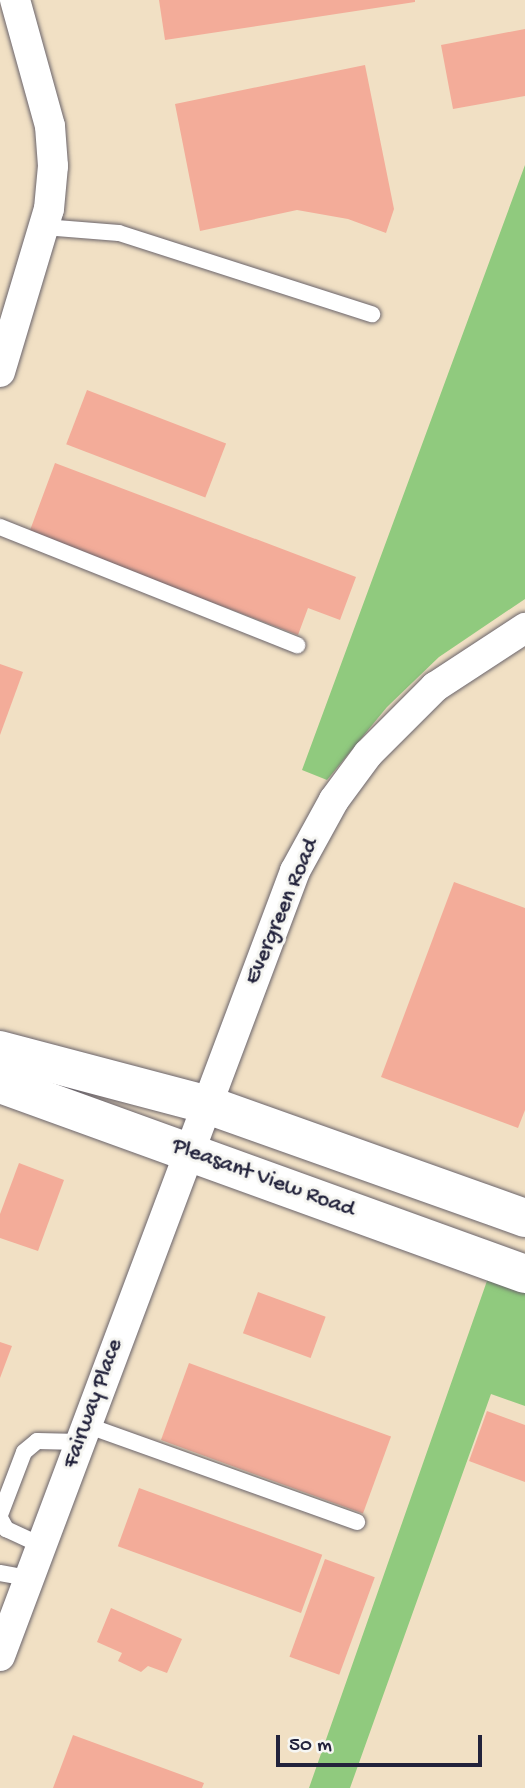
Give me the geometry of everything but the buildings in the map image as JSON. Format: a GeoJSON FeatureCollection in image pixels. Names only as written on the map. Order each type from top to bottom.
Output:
{"type":"FeatureCollection","features":[{"type":"Feature","properties":{"kind":"street"},"geometry":{"type":"LineString","coordinates":[[0,372],[44,227],[53,166],[50,126],[15,0]]}},
{"type":"Feature","properties":{"kind":"street","name":"Evergreen Road"},"geometry":{"type":"LineString","coordinates":[[188,1151],[295,871],[334,800],[368,754],[435,687],[525,628]]}},
{"type":"Feature","properties":{"kind":"street"},"geometry":{"type":"LineString","coordinates":[[0,1050],[205,1104],[525,1218]]}},
{"type":"Feature","properties":{"kind":"street","name":"Pleasant View Road"},"geometry":{"type":"LineString","coordinates":[[3,1093],[188,1151],[525,1274]]}},
{"type":"Feature","properties":{"kind":"street","name":"Fairway Place"},"geometry":{"type":"LineString","coordinates":[[0,1656],[14,1576],[41,1545],[188,1151]]}},
{"type":"Feature","properties":{"kind":"lane"},"geometry":{"type":"LineString","coordinates":[[44,227],[120,233],[372,314]]}},
{"type":"Feature","properties":{"kind":"lane"},"geometry":{"type":"LineString","coordinates":[[0,527],[297,645]]}},
{"type":"Feature","properties":{"kind":"lane"},"geometry":{"type":"LineString","coordinates":[[41,1545],[6,1528],[0,1516],[24,1452],[37,1441],[83,1433],[357,1522]]}},
{"type":"Feature","properties":{"kind":"green space"},"geometry":{"type":"Polygon","coordinates":[[[525,165],[525,599],[439,657],[387,707],[327,780],[302,770],[525,165]]]}},
{"type":"Feature","properties":{"kind":"green space"},"geometry":{"type":"Polygon","coordinates":[[[488,1278],[525,1292],[525,1406],[491,1394],[350,1788],[309,1788],[488,1278]]]}}]}
